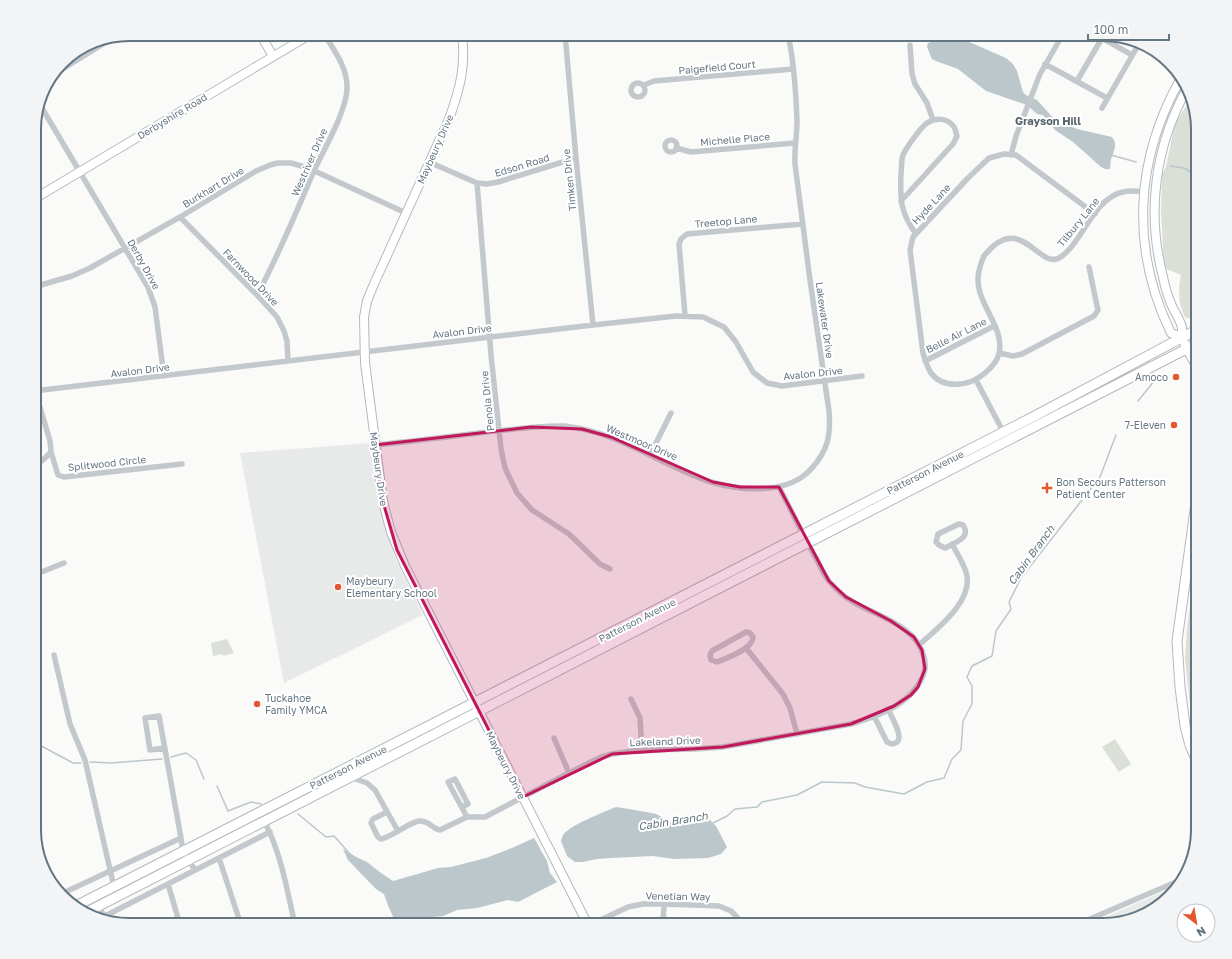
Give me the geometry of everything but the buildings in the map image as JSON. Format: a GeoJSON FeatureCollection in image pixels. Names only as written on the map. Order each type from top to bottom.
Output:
{"type":"FeatureCollection","features":[{"type":"Feature","properties":{"kind":"main road","name":"Patterson Avenue"},"geometry":{"type":"LineString","coordinates":[[81,904],[803,535],[1003,432],[1191,332]]}},
{"type":"Feature","properties":{"kind":"main road"},"geometry":{"type":"LineString","coordinates":[[1181,337],[1191,356]]}},
{"type":"Feature","properties":{"kind":"main road","name":"Patterson Avenue"},"geometry":{"type":"LineString","coordinates":[[91,910],[1191,347]]}},
{"type":"Feature","properties":{"kind":"main road"},"geometry":{"type":"LineString","coordinates":[[1191,538],[1182,602],[1178,654],[1180,687],[1185,726],[1191,747]]}},
{"type":"Feature","properties":{"kind":"street"},"geometry":{"type":"LineString","coordinates":[[264,41],[273,56]]}},
{"type":"Feature","properties":{"kind":"street","name":"Derbyshire Road"},"geometry":{"type":"LineString","coordinates":[[41,195],[299,41]]}},
{"type":"Feature","properties":{"kind":"street","name":"Westriver Drive"},"geometry":{"type":"LineString","coordinates":[[257,295],[278,253],[345,104],[347,89],[346,77],[342,63],[328,41]]}},
{"type":"Feature","properties":{"kind":"street","name":"Maybeury Drive"},"geometry":{"type":"LineString","coordinates":[[463,41],[464,55],[460,85],[449,119],[367,301],[363,329],[375,446],[383,502],[397,550],[585,918]]}},
{"type":"Feature","properties":{"kind":"street","name":"Timken Drive"},"geometry":{"type":"LineString","coordinates":[[566,41],[593,325]]}},
{"type":"Feature","properties":{"kind":"street","name":"Lakewater Drive"},"geometry":{"type":"LineString","coordinates":[[779,487],[792,483],[807,474],[820,460],[828,444],[830,426],[794,155],[797,122],[790,41]]}},
{"type":"Feature","properties":{"kind":"street"},"geometry":{"type":"LineString","coordinates":[[1059,41],[1040,74],[1034,88],[1011,155],[1016,155],[1028,163],[1095,214]]}},
{"type":"Feature","properties":{"kind":"street"},"geometry":{"type":"LineString","coordinates":[[1077,81],[1100,41]]}},
{"type":"Feature","properties":{"kind":"street"},"geometry":{"type":"LineString","coordinates":[[1107,41],[1132,55]]}},
{"type":"Feature","properties":{"kind":"street"},"geometry":{"type":"LineString","coordinates":[[910,45],[912,74],[915,84],[927,104],[933,120]]}},
{"type":"Feature","properties":{"kind":"street"},"geometry":{"type":"LineString","coordinates":[[69,65],[98,47]]}},
{"type":"Feature","properties":{"kind":"street"},"geometry":{"type":"LineString","coordinates":[[1102,108],[1136,48]]}},
{"type":"Feature","properties":{"kind":"street"},"geometry":{"type":"LineString","coordinates":[[1046,64],[1107,98]]}},
{"type":"Feature","properties":{"kind":"street","name":"Paigefield Court"},"geometry":{"type":"LineString","coordinates":[[644,86],[654,81],[793,69]]}},
{"type":"Feature","properties":{"kind":"street"},"geometry":{"type":"LineString","coordinates":[[1178,84],[1157,130],[1149,158],[1144,192],[1144,239],[1151,283],[1155,297],[1171,333],[1181,337],[1182,327],[1172,305],[1160,267],[1156,236],[1154,195],[1159,163],[1166,136],[1177,106],[1184,95]]}},
{"type":"Feature","properties":{"kind":"street","name":"Derby Drive"},"geometry":{"type":"LineString","coordinates":[[43,110],[144,278],[152,299],[164,376]]}},
{"type":"Feature","properties":{"kind":"street"},"geometry":{"type":"LineString","coordinates":[[901,201],[914,185],[942,158],[953,144],[957,136],[954,127],[946,121],[938,118],[927,123],[902,156],[900,190],[901,201],[902,211],[916,234]]}},
{"type":"Feature","properties":{"kind":"street","name":"Michelle Place"},"geometry":{"type":"LineString","coordinates":[[676,148],[691,152],[795,144]]}},
{"type":"Feature","properties":{"kind":"street","name":"Hyde Lane"},"geometry":{"type":"LineString","coordinates":[[976,380],[960,384],[946,383],[930,372],[925,361],[910,250],[913,237],[968,178],[989,158],[1004,154],[1011,155]]}},
{"type":"Feature","properties":{"kind":"street","name":"Edson Road"},"geometry":{"type":"LineString","coordinates":[[429,162],[476,183],[487,184],[576,158]]}},
{"type":"Feature","properties":{"kind":"street","name":"Burkhart Drive"},"geometry":{"type":"LineString","coordinates":[[41,285],[77,275],[256,172],[278,163],[291,163],[314,171],[406,213]]}},
{"type":"Feature","properties":{"kind":"street","name":"Penola Drive"},"geometry":{"type":"LineString","coordinates":[[476,183],[499,431],[505,468],[511,482],[525,502],[540,516],[569,534],[600,564],[610,569]]}},
{"type":"Feature","properties":{"kind":"street","name":"Tilbury Lane"},"geometry":{"type":"LineString","coordinates":[[999,354],[998,338],[978,289],[977,275],[982,258],[993,246],[1007,238],[1014,238],[1022,241],[1049,258],[1057,259],[1066,253],[1101,206],[1112,196],[1128,191],[1144,192]]}},
{"type":"Feature","properties":{"kind":"street","name":"Farnwood Drive"},"geometry":{"type":"LineString","coordinates":[[180,217],[277,317],[284,331],[288,347],[288,361]]}},
{"type":"Feature","properties":{"kind":"street","name":"Treetop Lane"},"geometry":{"type":"LineString","coordinates":[[685,316],[679,244],[681,239],[686,234],[803,224]]}},
{"type":"Feature","properties":{"kind":"street"},"geometry":{"type":"LineString","coordinates":[[1008,441],[976,380],[992,366],[999,354],[1013,356],[1022,354],[1094,316],[1098,310],[1089,267]]}},
{"type":"Feature","properties":{"kind":"street","name":"Avalon Drive"},"geometry":{"type":"LineString","coordinates":[[41,389],[593,325],[685,316],[703,317],[724,327],[736,342],[753,372],[767,383],[782,386],[862,376]]}},
{"type":"Feature","properties":{"kind":"street","name":"Belle Air Lane"},"geometry":{"type":"LineString","coordinates":[[925,361],[994,326]]}},
{"type":"Feature","properties":{"kind":"street"},"geometry":{"type":"LineString","coordinates":[[41,410],[50,441],[51,452],[41,461]]}},
{"type":"Feature","properties":{"kind":"street"},"geometry":{"type":"LineString","coordinates":[[650,455],[671,414]]}},
{"type":"Feature","properties":{"kind":"street","name":"Westmoor Drive"},"geometry":{"type":"LineString","coordinates":[[375,446],[499,431],[547,426],[566,426],[612,438],[696,476],[713,482],[758,489],[779,487]]}},
{"type":"Feature","properties":{"kind":"street","name":"Splitwood Circle"},"geometry":{"type":"LineString","coordinates":[[51,452],[58,475],[64,477],[182,464]]}},
{"type":"Feature","properties":{"kind":"street"},"geometry":{"type":"LineString","coordinates":[[779,487],[807,543],[829,581],[846,597],[891,621],[914,637],[919,645],[948,617],[965,595],[968,582],[966,573],[952,544]]}},
{"type":"Feature","properties":{"kind":"street"},"geometry":{"type":"LineString","coordinates":[[963,525],[966,530],[964,537],[952,544],[945,548],[941,547],[937,543],[937,536],[955,526],[963,525]]}},
{"type":"Feature","properties":{"kind":"street"},"geometry":{"type":"LineString","coordinates":[[41,572],[64,563]]}},
{"type":"Feature","properties":{"kind":"street"},"geometry":{"type":"LineString","coordinates":[[746,632],[750,633],[753,639],[751,644],[746,648],[717,662],[713,661],[710,657],[712,651],[746,632]]}},
{"type":"Feature","properties":{"kind":"street","name":"Lakeland Drive"},"geometry":{"type":"LineString","coordinates":[[387,812],[373,819],[371,823],[378,837],[381,839],[418,821],[427,822],[435,829],[440,830],[467,817],[486,817],[601,757],[612,754],[628,751],[723,747],[851,724],[874,716],[888,709],[911,695],[918,687],[923,676],[925,660],[919,645]]}},
{"type":"Feature","properties":{"kind":"street"},"geometry":{"type":"LineString","coordinates":[[746,648],[783,694],[790,708],[797,734]]}},
{"type":"Feature","properties":{"kind":"street"},"geometry":{"type":"LineString","coordinates":[[54,655],[70,724],[85,760],[114,887]]}},
{"type":"Feature","properties":{"kind":"street"},"geometry":{"type":"LineString","coordinates":[[631,699],[640,718],[642,751]]}},
{"type":"Feature","properties":{"kind":"street"},"geometry":{"type":"LineString","coordinates":[[874,716],[887,742],[892,744],[896,743],[899,740],[900,735],[888,709]]}},
{"type":"Feature","properties":{"kind":"street"},"geometry":{"type":"LineString","coordinates":[[165,748],[150,750],[145,718],[159,716],[165,748],[183,851],[195,870]]}},
{"type":"Feature","properties":{"kind":"street"},"geometry":{"type":"LineString","coordinates":[[554,738],[569,773]]}},
{"type":"Feature","properties":{"kind":"street"},"geometry":{"type":"LineString","coordinates":[[350,777],[370,784],[375,790],[398,831]]}},
{"type":"Feature","properties":{"kind":"street"},"geometry":{"type":"LineString","coordinates":[[462,807],[468,804],[455,779],[448,782],[467,817]]}},
{"type":"Feature","properties":{"kind":"street"},"geometry":{"type":"LineString","coordinates":[[264,821],[278,853],[293,918]]}},
{"type":"Feature","properties":{"kind":"street"},"geometry":{"type":"LineString","coordinates":[[107,915],[270,832]]}},
{"type":"Feature","properties":{"kind":"street"},"geometry":{"type":"LineString","coordinates":[[66,891],[181,838]]}},
{"type":"Feature","properties":{"kind":"street"},"geometry":{"type":"LineString","coordinates":[[219,858],[239,918]]}},
{"type":"Feature","properties":{"kind":"street"},"geometry":{"type":"LineString","coordinates":[[1092,918],[1174,883]]}},
{"type":"Feature","properties":{"kind":"street"},"geometry":{"type":"LineString","coordinates":[[168,884],[178,918]]}},
{"type":"Feature","properties":{"kind":"street","name":"Venetian Way"},"geometry":{"type":"LineString","coordinates":[[604,918],[628,907],[643,904],[722,907],[738,918]]}},
{"type":"Feature","properties":{"kind":"street"},"geometry":{"type":"LineString","coordinates":[[663,918],[664,904]]}},
{"type":"Feature","properties":{"kind":"street"},"geometry":{"type":"LineString","coordinates":[[98,906],[103,913]]}},
{"type":"Feature","properties":{"kind":"highlighted area"},"geometry":{"type":"Polygon","coordinates":[[[531,427],[582,429],[611,437],[713,482],[740,487],[779,487],[829,581],[846,597],[891,621],[914,637],[922,650],[925,669],[918,687],[911,695],[894,706],[851,724],[723,747],[612,754],[523,797],[397,550],[383,502],[375,445],[531,427]]]}},
{"type":"Feature","properties":{"kind":"shaded area"},"geometry":{"type":"Polygon","coordinates":[[[933,41],[967,41],[1006,58],[1013,64],[1017,71],[1023,92],[1037,100],[1056,121],[1077,129],[1112,137],[1115,145],[1110,169],[1101,167],[1073,142],[1055,130],[1043,115],[1037,114],[1027,105],[986,91],[958,69],[932,59],[927,47],[928,43],[933,41]]]}},
{"type":"Feature","properties":{"kind":"shaded area"},"geometry":{"type":"Polygon","coordinates":[[[1187,105],[1191,129],[1191,318],[1186,318],[1181,308],[1179,286],[1181,275],[1164,268],[1161,210],[1162,174],[1166,167],[1175,123],[1187,105]]]}},
{"type":"Feature","properties":{"kind":"shaded area","name":"Maybeury Elementary School"},"geometry":{"type":"Polygon","coordinates":[[[371,443],[380,509],[396,560],[423,615],[284,683],[240,453],[371,443]]]}},
{"type":"Feature","properties":{"kind":"shaded area"},"geometry":{"type":"Polygon","coordinates":[[[1191,598],[1191,715],[1185,658],[1191,598]]]}},
{"type":"Feature","properties":{"kind":"shaded area"},"geometry":{"type":"Polygon","coordinates":[[[227,639],[234,653],[223,656],[222,654],[213,656],[211,643],[227,639]]]}},
{"type":"Feature","properties":{"kind":"shaded area"},"geometry":{"type":"Polygon","coordinates":[[[1115,739],[1131,764],[1119,772],[1102,747],[1115,739]]]}},
{"type":"Feature","properties":{"kind":"shaded area"},"geometry":{"type":"Polygon","coordinates":[[[616,807],[656,814],[675,823],[704,814],[716,826],[727,847],[721,854],[708,858],[674,859],[653,856],[597,859],[575,862],[567,856],[561,841],[563,835],[567,831],[588,819],[616,807]]]}},
{"type":"Feature","properties":{"kind":"shaded area"},"geometry":{"type":"Polygon","coordinates":[[[534,838],[547,861],[550,873],[557,882],[518,902],[508,900],[477,908],[457,910],[443,916],[425,918],[394,918],[384,894],[376,889],[348,860],[343,849],[367,862],[393,881],[438,868],[451,867],[486,858],[534,838]]]}},
{"type":"Feature","properties":{"kind":"shaded area"},"geometry":{"type":"Polygon","coordinates":[[[1167,890],[1152,903],[1142,909],[1120,916],[1104,918],[1167,890]]]}},
{"type":"Feature","properties":{"kind":"waterway"},"geometry":{"type":"LineString","coordinates":[[1111,155],[1136,162]]}},
{"type":"Feature","properties":{"kind":"waterway"},"geometry":{"type":"LineString","coordinates":[[1170,166],[1184,168],[1191,172]]}},
{"type":"Feature","properties":{"kind":"waterway","name":"Cabin Branch"},"geometry":{"type":"LineString","coordinates":[[1138,401],[1155,380]]}},
{"type":"Feature","properties":{"kind":"waterway","name":"Cabin Branch"},"geometry":{"type":"LineString","coordinates":[[713,823],[727,816],[735,809],[757,807],[762,802],[797,795],[822,782],[855,783],[865,787],[904,794],[927,782],[944,778],[952,759],[961,750],[963,721],[972,704],[972,686],[967,677],[972,666],[992,656],[996,631],[1011,609],[1009,602],[1021,578],[1100,477],[1116,435]]}},
{"type":"Feature","properties":{"kind":"waterway","name":"Cabin Branch"},"geometry":{"type":"LineString","coordinates":[[41,746],[73,763],[81,763]]}},
{"type":"Feature","properties":{"kind":"waterway","name":"Cabin Branch"},"geometry":{"type":"LineString","coordinates":[[171,757],[186,753],[196,760],[204,779]]}},
{"type":"Feature","properties":{"kind":"waterway","name":"Cabin Branch"},"geometry":{"type":"LineString","coordinates":[[90,762],[111,763],[162,759]]}},
{"type":"Feature","properties":{"kind":"waterway","name":"Cabin Branch"},"geometry":{"type":"LineString","coordinates":[[217,786],[228,811],[251,802],[261,804]]}},
{"type":"Feature","properties":{"kind":"waterway","name":"Cabin Branch"},"geometry":{"type":"LineString","coordinates":[[298,814],[326,837],[334,836],[350,854]]}},
{"type":"Feature","properties":{"kind":"place","name":"Amoco"},"geometry":{"type":"Point","coordinates":[1176,377]}},
{"type":"Feature","properties":{"kind":"place","name":"7-Eleven"},"geometry":{"type":"Point","coordinates":[1174,425]}},
{"type":"Feature","properties":{"kind":"place","name":"Bon Secours Patterson Patient Center"},"geometry":{"type":"Point","coordinates":[1047,488]}},
{"type":"Feature","properties":{"kind":"place","name":"Maybeury Elementary School"},"geometry":{"type":"Point","coordinates":[338,587]}},
{"type":"Feature","properties":{"kind":"place","name":"Tuckahoe Family YMCA"},"geometry":{"type":"Point","coordinates":[257,704]}},
{"type":"Feature","properties":{"kind":"district","name":"Grayson Hill"},"geometry":{"type":"Point","coordinates":[1048,121]}}]}
